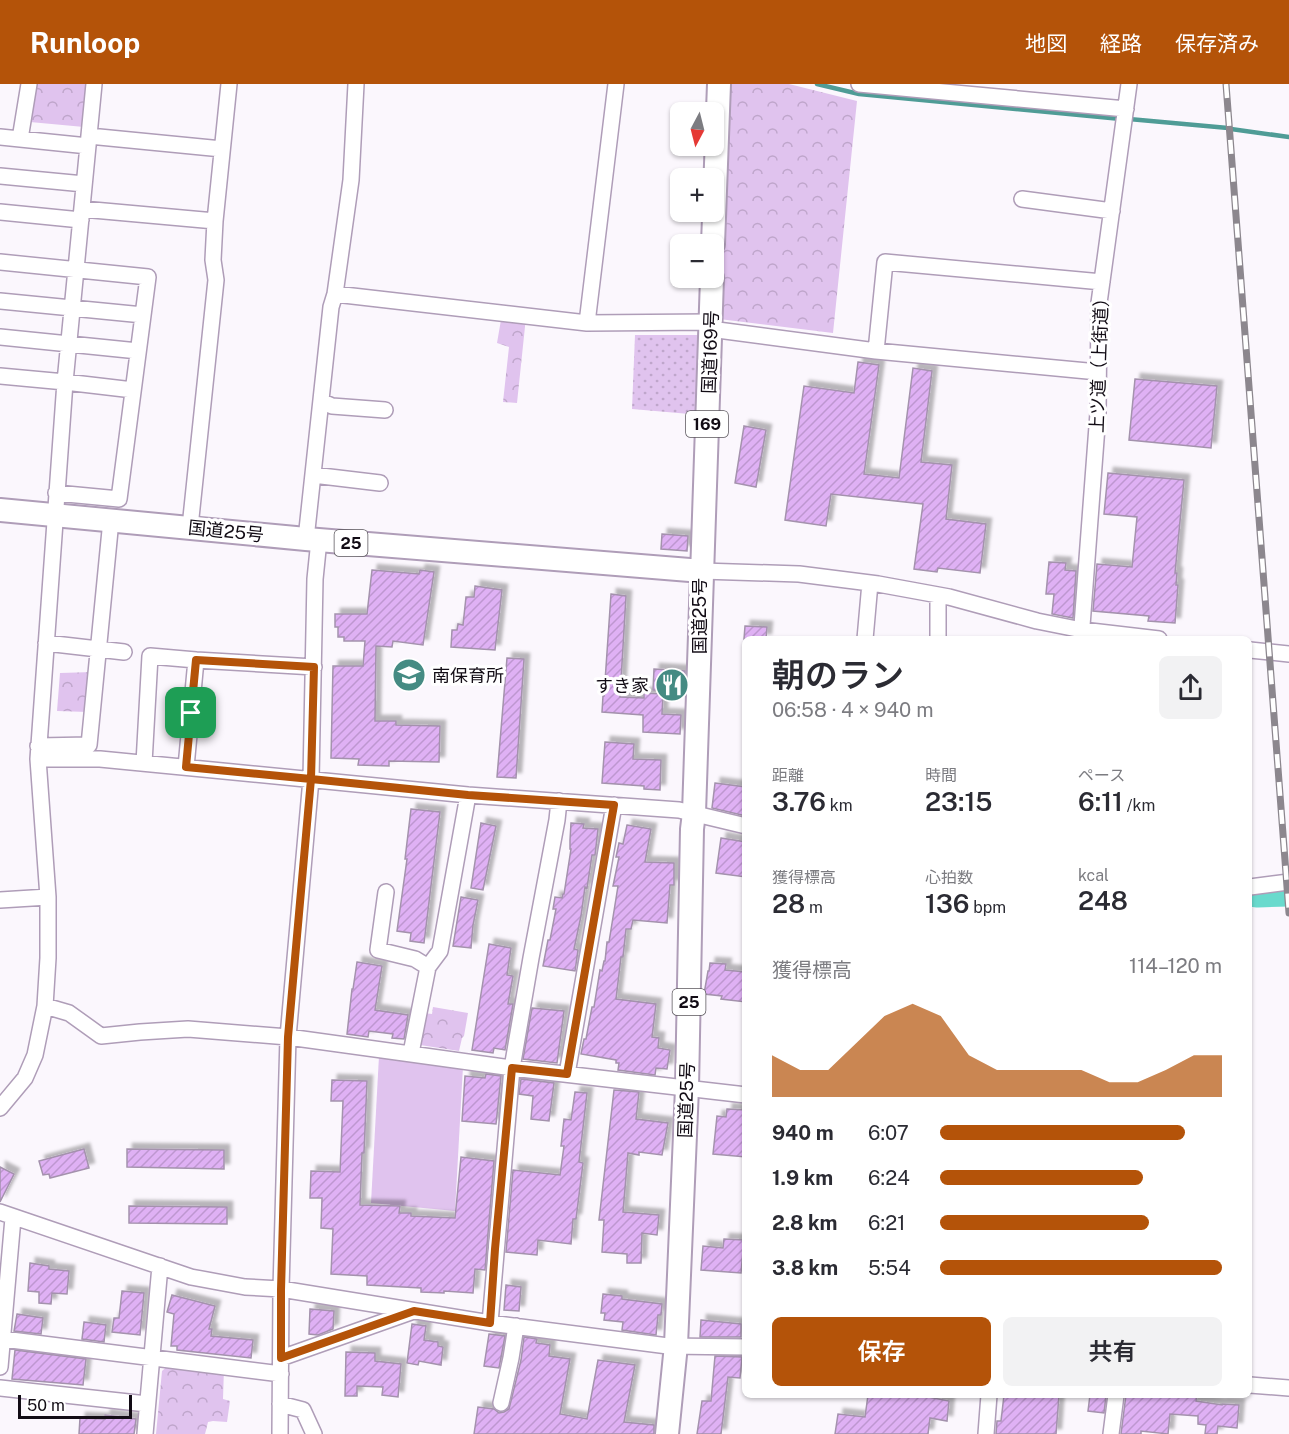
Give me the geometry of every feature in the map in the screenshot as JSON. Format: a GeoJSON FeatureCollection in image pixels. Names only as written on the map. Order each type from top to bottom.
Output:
{"type":"FeatureCollection","features":[{"type":"Feature","properties":{"kind":"highway"},"geometry":{"type":"LineString","coordinates":[[713,234],[719,84]]}},
{"type":"Feature","properties":{"kind":"highway","name":"国道169号"},"geometry":{"type":"LineString","coordinates":[[702,571],[712,288]]}},
{"type":"Feature","properties":{"kind":"highway","name":"国道25号"},"geometry":{"type":"LineString","coordinates":[[0,510],[56,504],[111,520],[702,571],[692,829],[687,1088],[676,1346],[667,1434]]}},
{"type":"Feature","properties":{"kind":"street"},"geometry":{"type":"LineString","coordinates":[[20,139],[29,84]]}},
{"type":"Feature","properties":{"kind":"street"},"geometry":{"type":"LineString","coordinates":[[0,1108],[29,1070],[35,1055],[45,1006],[48,897],[38,753],[65,382],[94,84]]}},
{"type":"Feature","properties":{"kind":"street"},"geometry":{"type":"LineString","coordinates":[[190,527],[216,280],[213,260],[215,221],[229,84]]}},
{"type":"Feature","properties":{"kind":"street"},"geometry":{"type":"LineString","coordinates":[[280,1434],[281,1290],[288,1037],[311,779],[316,570],[312,539],[313,475],[331,308],[351,180],[356,84]]}},
{"type":"Feature","properties":{"kind":"street"},"geometry":{"type":"LineString","coordinates":[[587,323],[616,84]]}},
{"type":"Feature","properties":{"kind":"street"},"geometry":{"type":"LineString","coordinates":[[859,84],[1126,109]]}},
{"type":"Feature","properties":{"kind":"street","name":"上ツ道（上街道）"},"geometry":{"type":"LineString","coordinates":[[1082,634],[1098,413],[1099,303],[1129,84]]}},
{"type":"Feature","properties":{"kind":"street"},"geometry":{"type":"LineString","coordinates":[[0,137],[222,149]]}},
{"type":"Feature","properties":{"kind":"street"},"geometry":{"type":"LineString","coordinates":[[0,176],[84,184]]}},
{"type":"Feature","properties":{"kind":"street"},"geometry":{"type":"LineString","coordinates":[[1022,199],[1112,211]]}},
{"type":"Feature","properties":{"kind":"street"},"geometry":{"type":"LineString","coordinates":[[0,212],[215,221]]}},
{"type":"Feature","properties":{"kind":"street"},"geometry":{"type":"LineString","coordinates":[[0,262],[148,277],[119,499],[56,504]]}},
{"type":"Feature","properties":{"kind":"street"},"geometry":{"type":"LineString","coordinates":[[876,351],[885,262],[1102,282]]}},
{"type":"Feature","properties":{"kind":"street"},"geometry":{"type":"LineString","coordinates":[[335,294],[587,323],[710,326],[876,351],[1098,372]]}},
{"type":"Feature","properties":{"kind":"street"},"geometry":{"type":"LineString","coordinates":[[0,301],[143,315]]}},
{"type":"Feature","properties":{"kind":"street"},"geometry":{"type":"LineString","coordinates":[[0,337],[138,351]]}},
{"type":"Feature","properties":{"kind":"street"},"geometry":{"type":"LineString","coordinates":[[0,376],[133,390]]}},
{"type":"Feature","properties":{"kind":"street"},"geometry":{"type":"LineString","coordinates":[[321,401],[332,405],[385,410]]}},
{"type":"Feature","properties":{"kind":"street"},"geometry":{"type":"LineString","coordinates":[[313,475],[380,483]]}},
{"type":"Feature","properties":{"kind":"street"},"geometry":{"type":"LineString","coordinates":[[38,753],[89,745],[111,520]]}},
{"type":"Feature","properties":{"kind":"street"},"geometry":{"type":"LineString","coordinates":[[702,571],[800,574],[870,583],[938,595],[1082,634],[1113,636]]}},
{"type":"Feature","properties":{"kind":"street"},"geometry":{"type":"LineString","coordinates":[[865,636],[870,583]]}},
{"type":"Feature","properties":{"kind":"street"},"geometry":{"type":"LineString","coordinates":[[938,595],[938,636]]}},
{"type":"Feature","properties":{"kind":"street"},"geometry":{"type":"LineString","coordinates":[[46,643],[124,652]]}},
{"type":"Feature","properties":{"kind":"street"},"geometry":{"type":"LineString","coordinates":[[1252,650],[1289,654]]}},
{"type":"Feature","properties":{"kind":"street"},"geometry":{"type":"LineString","coordinates":[[144,763],[150,656],[314,667]]}},
{"type":"Feature","properties":{"kind":"street"},"geometry":{"type":"LineString","coordinates":[[186,767],[196,660]]}},
{"type":"Feature","properties":{"kind":"street"},"geometry":{"type":"LineString","coordinates":[[38,753],[468,795],[679,810],[742,825]]}},
{"type":"Feature","properties":{"kind":"street"},"geometry":{"type":"LineString","coordinates":[[411,1053],[428,967],[440,951],[468,795]]}},
{"type":"Feature","properties":{"kind":"street"},"geometry":{"type":"LineString","coordinates":[[490,1323],[512,1068],[559,801]]}},
{"type":"Feature","properties":{"kind":"street"},"geometry":{"type":"LineString","coordinates":[[567,1074],[614,805]]}},
{"type":"Feature","properties":{"kind":"street"},"geometry":{"type":"LineString","coordinates":[[1252,887],[1289,882]]}},
{"type":"Feature","properties":{"kind":"street"},"geometry":{"type":"LineString","coordinates":[[387,892],[378,950],[415,959],[428,967]]}},
{"type":"Feature","properties":{"kind":"street"},"geometry":{"type":"LineString","coordinates":[[0,900],[48,897]]}},
{"type":"Feature","properties":{"kind":"street"},"geometry":{"type":"LineString","coordinates":[[45,1006],[69,1013],[101,1036],[188,1029],[288,1037],[512,1068],[742,1095]]}},
{"type":"Feature","properties":{"kind":"street"},"geometry":{"type":"LineString","coordinates":[[0,1367],[7,1215],[191,1277],[245,1287],[281,1290],[490,1323],[676,1346],[742,1347]]}},
{"type":"Feature","properties":{"kind":"street"},"geometry":{"type":"LineString","coordinates":[[145,1434],[160,1266]]}},
{"type":"Feature","properties":{"kind":"street"},"geometry":{"type":"LineString","coordinates":[[281,1358],[414,1311]]}},
{"type":"Feature","properties":{"kind":"street"},"geometry":{"type":"LineString","coordinates":[[501,1403],[516,1326]]}},
{"type":"Feature","properties":{"kind":"street"},"geometry":{"type":"LineString","coordinates":[[3,1339],[280,1374]]}},
{"type":"Feature","properties":{"kind":"street"},"geometry":{"type":"LineString","coordinates":[[1252,1385],[1289,1388]]}},
{"type":"Feature","properties":{"kind":"street"},"geometry":{"type":"LineString","coordinates":[[0,1388],[147,1404]]}},
{"type":"Feature","properties":{"kind":"street"},"geometry":{"type":"LineString","coordinates":[[986,1434],[989,1398]]}},
{"type":"Feature","properties":{"kind":"street"},"geometry":{"type":"LineString","coordinates":[[1112,1434],[1116,1398]]}},
{"type":"Feature","properties":{"kind":"street"},"geometry":{"type":"LineString","coordinates":[[280,1404],[303,1410],[315,1434]]}},
{"type":"Feature","properties":{"kind":"green space"},"geometry":{"type":"Polygon","coordinates":[[[34,84],[88,84],[84,127],[30,122],[34,84]]]}},
{"type":"Feature","properties":{"kind":"green space"},"geometry":{"type":"Polygon","coordinates":[[[729,84],[789,84],[857,101],[833,333],[719,319],[720,288],[724,288],[724,202],[729,84]]]}},
{"type":"Feature","properties":{"kind":"green space"},"geometry":{"type":"Polygon","coordinates":[[[502,314],[526,317],[517,403],[503,402],[509,347],[497,343],[502,314]]]}},
{"type":"Feature","properties":{"kind":"green space"},"geometry":{"type":"Polygon","coordinates":[[[635,335],[703,335],[701,415],[632,409],[635,335]]]}},
{"type":"Feature","properties":{"kind":"green space"},"geometry":{"type":"Polygon","coordinates":[[[93,672],[88,712],[57,711],[60,673],[93,672]]]}},
{"type":"Feature","properties":{"kind":"green space"},"geometry":{"type":"Polygon","coordinates":[[[433,1007],[468,1013],[459,1051],[420,1045],[424,1013],[432,1014],[433,1007]]]}},
{"type":"Feature","properties":{"kind":"green space"},"geometry":{"type":"Polygon","coordinates":[[[379,1056],[463,1066],[455,1211],[371,1203],[379,1056]]]}},
{"type":"Feature","properties":{"kind":"green space"},"geometry":{"type":"Polygon","coordinates":[[[171,1363],[224,1368],[223,1399],[230,1401],[227,1422],[208,1422],[205,1434],[156,1434],[162,1371],[171,1363]]]}},
{"type":"Feature","properties":{"kind":"building"},"geometry":{"type":"Polygon","coordinates":[[[858,362],[879,365],[864,474],[899,478],[913,368],[932,371],[921,462],[952,465],[946,519],[986,524],[980,573],[938,568],[937,572],[914,569],[923,504],[831,494],[826,526],[785,520],[804,386],[854,393],[858,362]]]}},
{"type":"Feature","properties":{"kind":"building"},"geometry":{"type":"Polygon","coordinates":[[[1135,379],[1217,386],[1211,448],[1129,440],[1135,379]]]}},
{"type":"Feature","properties":{"kind":"building"},"geometry":{"type":"Polygon","coordinates":[[[744,426],[766,430],[756,487],[735,483],[744,426]]]}},
{"type":"Feature","properties":{"kind":"building"},"geometry":{"type":"Polygon","coordinates":[[[1108,473],[1184,480],[1175,573],[1177,573],[1176,585],[1178,585],[1175,623],[1148,621],[1149,616],[1093,611],[1097,564],[1132,567],[1137,517],[1104,514],[1108,473]]]}},
{"type":"Feature","properties":{"kind":"building"},"geometry":{"type":"Polygon","coordinates":[[[662,534],[688,536],[687,551],[661,549],[662,534]]]}},
{"type":"Feature","properties":{"kind":"building"},"geometry":{"type":"Polygon","coordinates":[[[1049,562],[1066,563],[1065,570],[1076,571],[1073,618],[1052,614],[1054,594],[1046,594],[1049,562]]]}},
{"type":"Feature","properties":{"kind":"building"},"geometry":{"type":"Polygon","coordinates":[[[372,570],[419,574],[420,570],[434,572],[423,645],[393,641],[392,647],[376,646],[375,721],[396,721],[396,725],[440,726],[439,762],[389,761],[389,766],[358,765],[359,759],[331,758],[333,666],[363,666],[365,641],[344,641],[344,637],[338,637],[335,614],[367,614],[372,570]]]}},
{"type":"Feature","properties":{"kind":"building"},"geometry":{"type":"Polygon","coordinates":[[[475,586],[502,590],[495,650],[451,647],[452,630],[457,630],[458,624],[463,625],[466,597],[474,597],[475,586]]]}},
{"type":"Feature","properties":{"kind":"building"},"geometry":{"type":"Polygon","coordinates":[[[611,594],[626,596],[620,697],[644,698],[644,693],[663,694],[662,714],[681,715],[680,734],[643,732],[643,715],[602,712],[611,594]]]}},
{"type":"Feature","properties":{"kind":"building"},"geometry":{"type":"Polygon","coordinates":[[[745,626],[767,627],[766,636],[744,636],[745,626]]]}},
{"type":"Feature","properties":{"kind":"building"},"geometry":{"type":"Polygon","coordinates":[[[507,658],[524,659],[516,778],[497,777],[507,658]]]}},
{"type":"Feature","properties":{"kind":"building"},"geometry":{"type":"Polygon","coordinates":[[[654,669],[685,671],[684,691],[653,690],[654,669]]]}},
{"type":"Feature","properties":{"kind":"building"},"geometry":{"type":"Polygon","coordinates":[[[605,742],[634,744],[633,759],[661,760],[660,790],[644,789],[644,786],[602,783],[605,742]]]}},
{"type":"Feature","properties":{"kind":"building"},"geometry":{"type":"Polygon","coordinates":[[[715,783],[742,786],[742,815],[712,808],[715,783]]]}},
{"type":"Feature","properties":{"kind":"building"},"geometry":{"type":"Polygon","coordinates":[[[411,809],[440,812],[424,943],[410,941],[411,933],[397,931],[411,809]]]}},
{"type":"Feature","properties":{"kind":"building"},"geometry":{"type":"Polygon","coordinates":[[[481,823],[496,826],[483,890],[471,888],[481,823]]]}},
{"type":"Feature","properties":{"kind":"building"},"geometry":{"type":"Polygon","coordinates":[[[571,823],[584,824],[583,828],[598,829],[595,855],[592,855],[574,949],[578,950],[575,971],[543,966],[556,909],[553,909],[555,897],[562,898],[564,894],[571,849],[571,823]]]}},
{"type":"Feature","properties":{"kind":"building"},"geometry":{"type":"Polygon","coordinates":[[[627,825],[651,829],[645,862],[674,863],[674,885],[670,885],[667,923],[633,920],[631,929],[626,929],[616,999],[656,1004],[652,1037],[659,1038],[658,1048],[670,1050],[667,1069],[656,1068],[655,1075],[618,1070],[619,1063],[616,1063],[616,1060],[581,1054],[592,1007],[594,1007],[600,970],[602,971],[605,961],[607,942],[609,942],[618,886],[613,886],[619,857],[616,857],[619,843],[623,844],[627,825]]]}},
{"type":"Feature","properties":{"kind":"building"},"geometry":{"type":"Polygon","coordinates":[[[721,838],[742,841],[742,876],[716,873],[721,838]]]}},
{"type":"Feature","properties":{"kind":"building"},"geometry":{"type":"Polygon","coordinates":[[[461,897],[478,900],[471,948],[453,946],[461,897]]]}},
{"type":"Feature","properties":{"kind":"building"},"geometry":{"type":"Polygon","coordinates":[[[489,944],[511,948],[507,975],[513,976],[508,1004],[513,1004],[505,1050],[494,1048],[493,1053],[472,1050],[489,944]]]}},
{"type":"Feature","properties":{"kind":"building"},"geometry":{"type":"Polygon","coordinates":[[[357,962],[382,966],[375,1010],[408,1015],[404,1039],[392,1038],[393,1034],[369,1031],[368,1037],[347,1034],[357,962]]]}},
{"type":"Feature","properties":{"kind":"building"},"geometry":{"type":"Polygon","coordinates":[[[710,963],[726,964],[725,970],[742,972],[742,1002],[704,994],[710,963]]]}},
{"type":"Feature","properties":{"kind":"building"},"geometry":{"type":"Polygon","coordinates":[[[532,1008],[564,1011],[557,1063],[523,1059],[532,1008]]]}},
{"type":"Feature","properties":{"kind":"building"},"geometry":{"type":"Polygon","coordinates":[[[486,1074],[501,1076],[496,1124],[462,1121],[465,1076],[485,1078],[486,1074]]]}},
{"type":"Feature","properties":{"kind":"building"},"geometry":{"type":"Polygon","coordinates":[[[521,1079],[554,1083],[549,1121],[531,1119],[533,1096],[519,1094],[521,1079]]]}},
{"type":"Feature","properties":{"kind":"building"},"geometry":{"type":"Polygon","coordinates":[[[332,1080],[367,1081],[360,1205],[400,1206],[399,1213],[411,1213],[411,1216],[455,1218],[461,1157],[494,1161],[485,1270],[475,1269],[473,1293],[421,1292],[421,1288],[367,1285],[367,1276],[331,1274],[333,1229],[321,1228],[322,1198],[310,1198],[311,1171],[340,1172],[343,1101],[331,1101],[332,1080]]]}},
{"type":"Feature","properties":{"kind":"building"},"geometry":{"type":"Polygon","coordinates":[[[614,1090],[639,1092],[636,1119],[668,1123],[662,1155],[628,1153],[623,1212],[659,1215],[657,1235],[642,1233],[641,1263],[627,1263],[627,1254],[602,1252],[604,1220],[599,1220],[614,1090]]]}},
{"type":"Feature","properties":{"kind":"building"},"geometry":{"type":"Polygon","coordinates":[[[575,1092],[587,1093],[579,1162],[583,1163],[571,1244],[538,1240],[537,1255],[506,1252],[513,1170],[560,1175],[564,1146],[561,1146],[564,1119],[571,1120],[575,1092]]]}},
{"type":"Feature","properties":{"kind":"building"},"geometry":{"type":"Polygon","coordinates":[[[727,1109],[742,1110],[742,1157],[713,1154],[717,1116],[726,1117],[727,1109]]]}},
{"type":"Feature","properties":{"kind":"building"},"geometry":{"type":"Polygon","coordinates":[[[84,1149],[89,1168],[50,1178],[49,1174],[43,1175],[39,1161],[84,1149]]]}},
{"type":"Feature","properties":{"kind":"building"},"geometry":{"type":"Polygon","coordinates":[[[127,1149],[224,1150],[224,1169],[127,1167],[127,1149]]]}},
{"type":"Feature","properties":{"kind":"building"},"geometry":{"type":"Polygon","coordinates":[[[0,1167],[14,1174],[0,1202],[0,1167]]]}},
{"type":"Feature","properties":{"kind":"building"},"geometry":{"type":"Polygon","coordinates":[[[129,1206],[227,1207],[227,1224],[129,1223],[129,1206]]]}},
{"type":"Feature","properties":{"kind":"building"},"geometry":{"type":"Polygon","coordinates":[[[724,1239],[742,1240],[741,1273],[701,1270],[703,1246],[723,1248],[724,1239]]]}},
{"type":"Feature","properties":{"kind":"building"},"geometry":{"type":"Polygon","coordinates":[[[30,1263],[49,1266],[49,1269],[69,1271],[67,1294],[52,1293],[51,1304],[39,1303],[39,1292],[28,1291],[30,1263]]]}},
{"type":"Feature","properties":{"kind":"building"},"geometry":{"type":"Polygon","coordinates":[[[506,1285],[521,1287],[519,1311],[504,1310],[506,1285]]]}},
{"type":"Feature","properties":{"kind":"building"},"geometry":{"type":"Polygon","coordinates":[[[122,1291],[144,1293],[140,1335],[112,1332],[114,1318],[119,1318],[122,1291]]]}},
{"type":"Feature","properties":{"kind":"building"},"geometry":{"type":"Polygon","coordinates":[[[603,1294],[662,1304],[661,1315],[658,1315],[656,1335],[622,1330],[623,1322],[604,1320],[605,1313],[601,1313],[603,1294]]]}},
{"type":"Feature","properties":{"kind":"building"},"geometry":{"type":"Polygon","coordinates":[[[172,1295],[215,1306],[209,1329],[212,1329],[211,1336],[253,1340],[251,1358],[177,1350],[177,1346],[171,1346],[174,1314],[167,1312],[172,1295]]]}},
{"type":"Feature","properties":{"kind":"building"},"geometry":{"type":"Polygon","coordinates":[[[310,1309],[334,1311],[333,1329],[318,1335],[309,1334],[310,1309]]]}},
{"type":"Feature","properties":{"kind":"building"},"geometry":{"type":"Polygon","coordinates":[[[17,1314],[43,1318],[41,1334],[14,1331],[17,1314]]]}},
{"type":"Feature","properties":{"kind":"building"},"geometry":{"type":"Polygon","coordinates":[[[701,1320],[741,1324],[741,1337],[700,1337],[701,1320]]]}},
{"type":"Feature","properties":{"kind":"building"},"geometry":{"type":"Polygon","coordinates":[[[84,1322],[106,1325],[104,1342],[82,1339],[84,1322]]]}},
{"type":"Feature","properties":{"kind":"building"},"geometry":{"type":"Polygon","coordinates":[[[412,1324],[426,1326],[424,1340],[438,1342],[438,1346],[443,1347],[441,1365],[419,1361],[418,1365],[407,1363],[412,1324]]]}},
{"type":"Feature","properties":{"kind":"building"},"geometry":{"type":"Polygon","coordinates":[[[489,1334],[505,1336],[499,1368],[484,1366],[489,1334]]]}},
{"type":"Feature","properties":{"kind":"building"},"geometry":{"type":"Polygon","coordinates":[[[524,1337],[537,1339],[536,1343],[550,1345],[549,1356],[570,1359],[560,1414],[587,1419],[598,1360],[635,1365],[624,1422],[654,1425],[654,1434],[474,1434],[478,1407],[494,1409],[499,1413],[509,1409],[524,1337]]]}},
{"type":"Feature","properties":{"kind":"building"},"geometry":{"type":"Polygon","coordinates":[[[15,1350],[86,1359],[83,1385],[12,1379],[15,1350]]]}},
{"type":"Feature","properties":{"kind":"building"},"geometry":{"type":"Polygon","coordinates":[[[346,1352],[375,1353],[375,1361],[401,1364],[398,1397],[382,1395],[383,1387],[357,1386],[357,1396],[345,1396],[346,1352]]]}},
{"type":"Feature","properties":{"kind":"building"},"geometry":{"type":"Polygon","coordinates":[[[715,1356],[742,1357],[740,1378],[728,1377],[721,1434],[697,1434],[702,1401],[711,1401],[715,1356]]]}},
{"type":"Feature","properties":{"kind":"building"},"geometry":{"type":"Polygon","coordinates":[[[868,1398],[934,1398],[949,1401],[947,1421],[930,1418],[928,1434],[835,1434],[838,1414],[865,1417],[868,1398]]]}},
{"type":"Feature","properties":{"kind":"building"},"geometry":{"type":"Polygon","coordinates":[[[1004,1398],[1059,1398],[1056,1434],[996,1434],[997,1421],[1001,1421],[1004,1398]]]}},
{"type":"Feature","properties":{"kind":"building"},"geometry":{"type":"Polygon","coordinates":[[[1090,1398],[1106,1398],[1104,1413],[1088,1411],[1090,1398]]]}},
{"type":"Feature","properties":{"kind":"building"},"geometry":{"type":"Polygon","coordinates":[[[1126,1398],[1196,1398],[1196,1401],[1239,1405],[1237,1428],[1218,1426],[1217,1434],[1205,1434],[1206,1425],[1198,1424],[1198,1416],[1170,1414],[1168,1434],[1141,1431],[1141,1434],[1121,1434],[1126,1398]]]}},
{"type":"Feature","properties":{"kind":"building"},"geometry":{"type":"Polygon","coordinates":[[[105,1415],[136,1419],[134,1434],[79,1434],[80,1418],[105,1419],[105,1415]]]}},
{"type":"Feature","properties":{"kind":"waterway"},"geometry":{"type":"LineString","coordinates":[[817,84],[859,94],[1121,119]]}},
{"type":"Feature","properties":{"kind":"waterway"},"geometry":{"type":"LineString","coordinates":[[1129,119],[1228,128]]}},
{"type":"Feature","properties":{"kind":"waterway"},"geometry":{"type":"LineString","coordinates":[[1231,129],[1289,137]]}},
{"type":"Feature","properties":{"kind":"waterway"},"geometry":{"type":"LineString","coordinates":[[1252,893],[1289,893]]}},
{"type":"Feature","properties":{"kind":"railway"},"geometry":{"type":"LineString","coordinates":[[1226,84],[1289,913]]}},
{"type":"Feature","properties":{"kind":"place","name":"南保育所"},"geometry":{"type":"Point","coordinates":[409,675]}},
{"type":"Feature","properties":{"kind":"place","name":"すき家"},"geometry":{"type":"Point","coordinates":[672,685]}},
{"type":"Feature","properties":{"kind":"route"},"geometry":{"type":"LineString","coordinates":[[191,713],[186,767],[311,779],[288,1037],[281,1358],[414,1311],[490,1323],[512,1068],[567,1074],[614,805],[468,795],[311,779],[314,667],[196,660],[191,713]]}}]}
